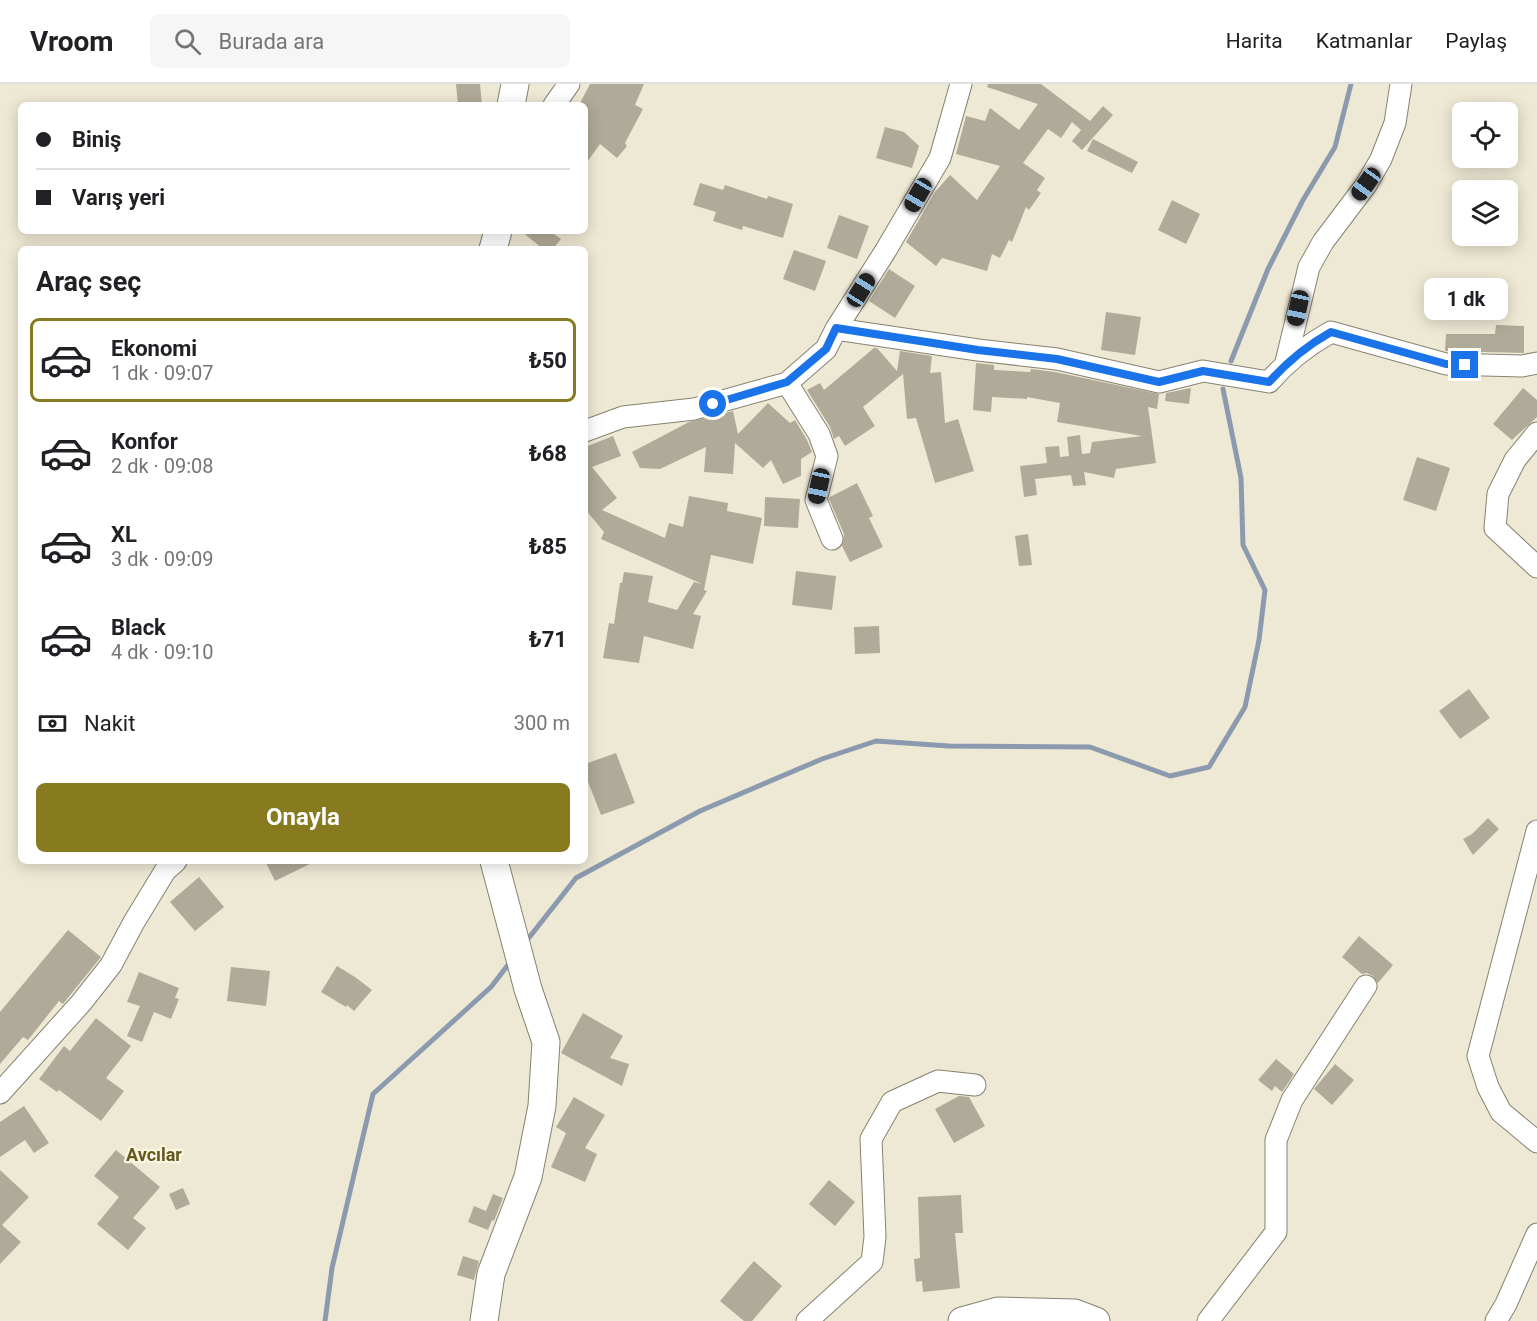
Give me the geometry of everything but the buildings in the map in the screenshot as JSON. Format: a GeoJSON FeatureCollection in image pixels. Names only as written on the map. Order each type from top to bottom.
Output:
{"type":"FeatureCollection","features":[{"type":"Feature","properties":{"kind":"street"},"geometry":{"type":"LineString","coordinates":[[511,102],[514,84]]}},
{"type":"Feature","properties":{"kind":"street"},"geometry":{"type":"LineString","coordinates":[[557,102],[569,84]]}},
{"type":"Feature","properties":{"kind":"street"},"geometry":{"type":"LineString","coordinates":[[588,430],[623,417],[694,409],[787,382],[826,349],[836,328],[886,250],[940,158],[961,84]]}},
{"type":"Feature","properties":{"kind":"street"},"geometry":{"type":"LineString","coordinates":[[1286,362],[1309,267],[1323,242],[1366,184],[1381,159],[1395,123],[1401,84]]}},
{"type":"Feature","properties":{"kind":"street"},"geometry":{"type":"LineString","coordinates":[[836,328],[978,350],[1057,359],[1159,382],[1203,371],[1269,382],[1286,362],[1307,345],[1331,332],[1446,364],[1522,366],[1537,363]]}},
{"type":"Feature","properties":{"kind":"street"},"geometry":{"type":"LineString","coordinates":[[787,382],[819,434],[827,456],[816,500],[832,539]]}},
{"type":"Feature","properties":{"kind":"street"},"geometry":{"type":"LineString","coordinates":[[1537,433],[1515,460],[1498,494],[1495,528],[1537,567]]}},
{"type":"Feature","properties":{"kind":"street"},"geometry":{"type":"LineString","coordinates":[[1537,831],[1478,1056],[1488,1087],[1501,1112],[1537,1142]]}},
{"type":"Feature","properties":{"kind":"street"},"geometry":{"type":"LineString","coordinates":[[0,1093],[81,1003],[111,965],[165,871],[173,864]]}},
{"type":"Feature","properties":{"kind":"street"},"geometry":{"type":"LineString","coordinates":[[483,1321],[491,1274],[528,1177],[542,1106],[546,1042],[528,989],[495,864]]}},
{"type":"Feature","properties":{"kind":"street"},"geometry":{"type":"LineString","coordinates":[[1208,1321],[1276,1232],[1276,1140],[1292,1100],[1366,986]]}},
{"type":"Feature","properties":{"kind":"street"},"geometry":{"type":"LineString","coordinates":[[807,1321],[872,1262],[875,1237],[871,1139],[892,1102],[938,1082],[975,1085]]}},
{"type":"Feature","properties":{"kind":"street"},"geometry":{"type":"LineString","coordinates":[[1496,1321],[1537,1234]]}},
{"type":"Feature","properties":{"kind":"street"},"geometry":{"type":"LineString","coordinates":[[962,1321],[998,1311],[1075,1313],[1096,1321]]}},
{"type":"Feature","properties":{"kind":"waterway"},"geometry":{"type":"LineString","coordinates":[[1231,361],[1268,269],[1303,200],[1335,147],[1351,84]]}},
{"type":"Feature","properties":{"kind":"waterway"},"geometry":{"type":"LineString","coordinates":[[524,944],[576,878],[700,811],[822,759],[876,741],[949,746],[1090,747],[1170,776],[1209,767],[1245,707],[1259,640],[1265,590],[1243,545],[1241,478],[1223,389]]}},
{"type":"Feature","properties":{"kind":"waterway"},"geometry":{"type":"LineString","coordinates":[[325,1321],[332,1268],[373,1094],[491,987],[511,961]]}},
{"type":"Feature","properties":{"kind":"district","name":"Avcılar"},"geometry":{"type":"Point","coordinates":[154,1155]}},
{"type":"Feature","properties":{"kind":"route"},"geometry":{"type":"LineString","coordinates":[[713,404],[787,382],[826,349],[836,328],[978,350],[1057,359],[1159,382],[1203,371],[1269,382],[1286,362],[1307,345],[1331,332],[1446,364],[1465,365]]}}]}
